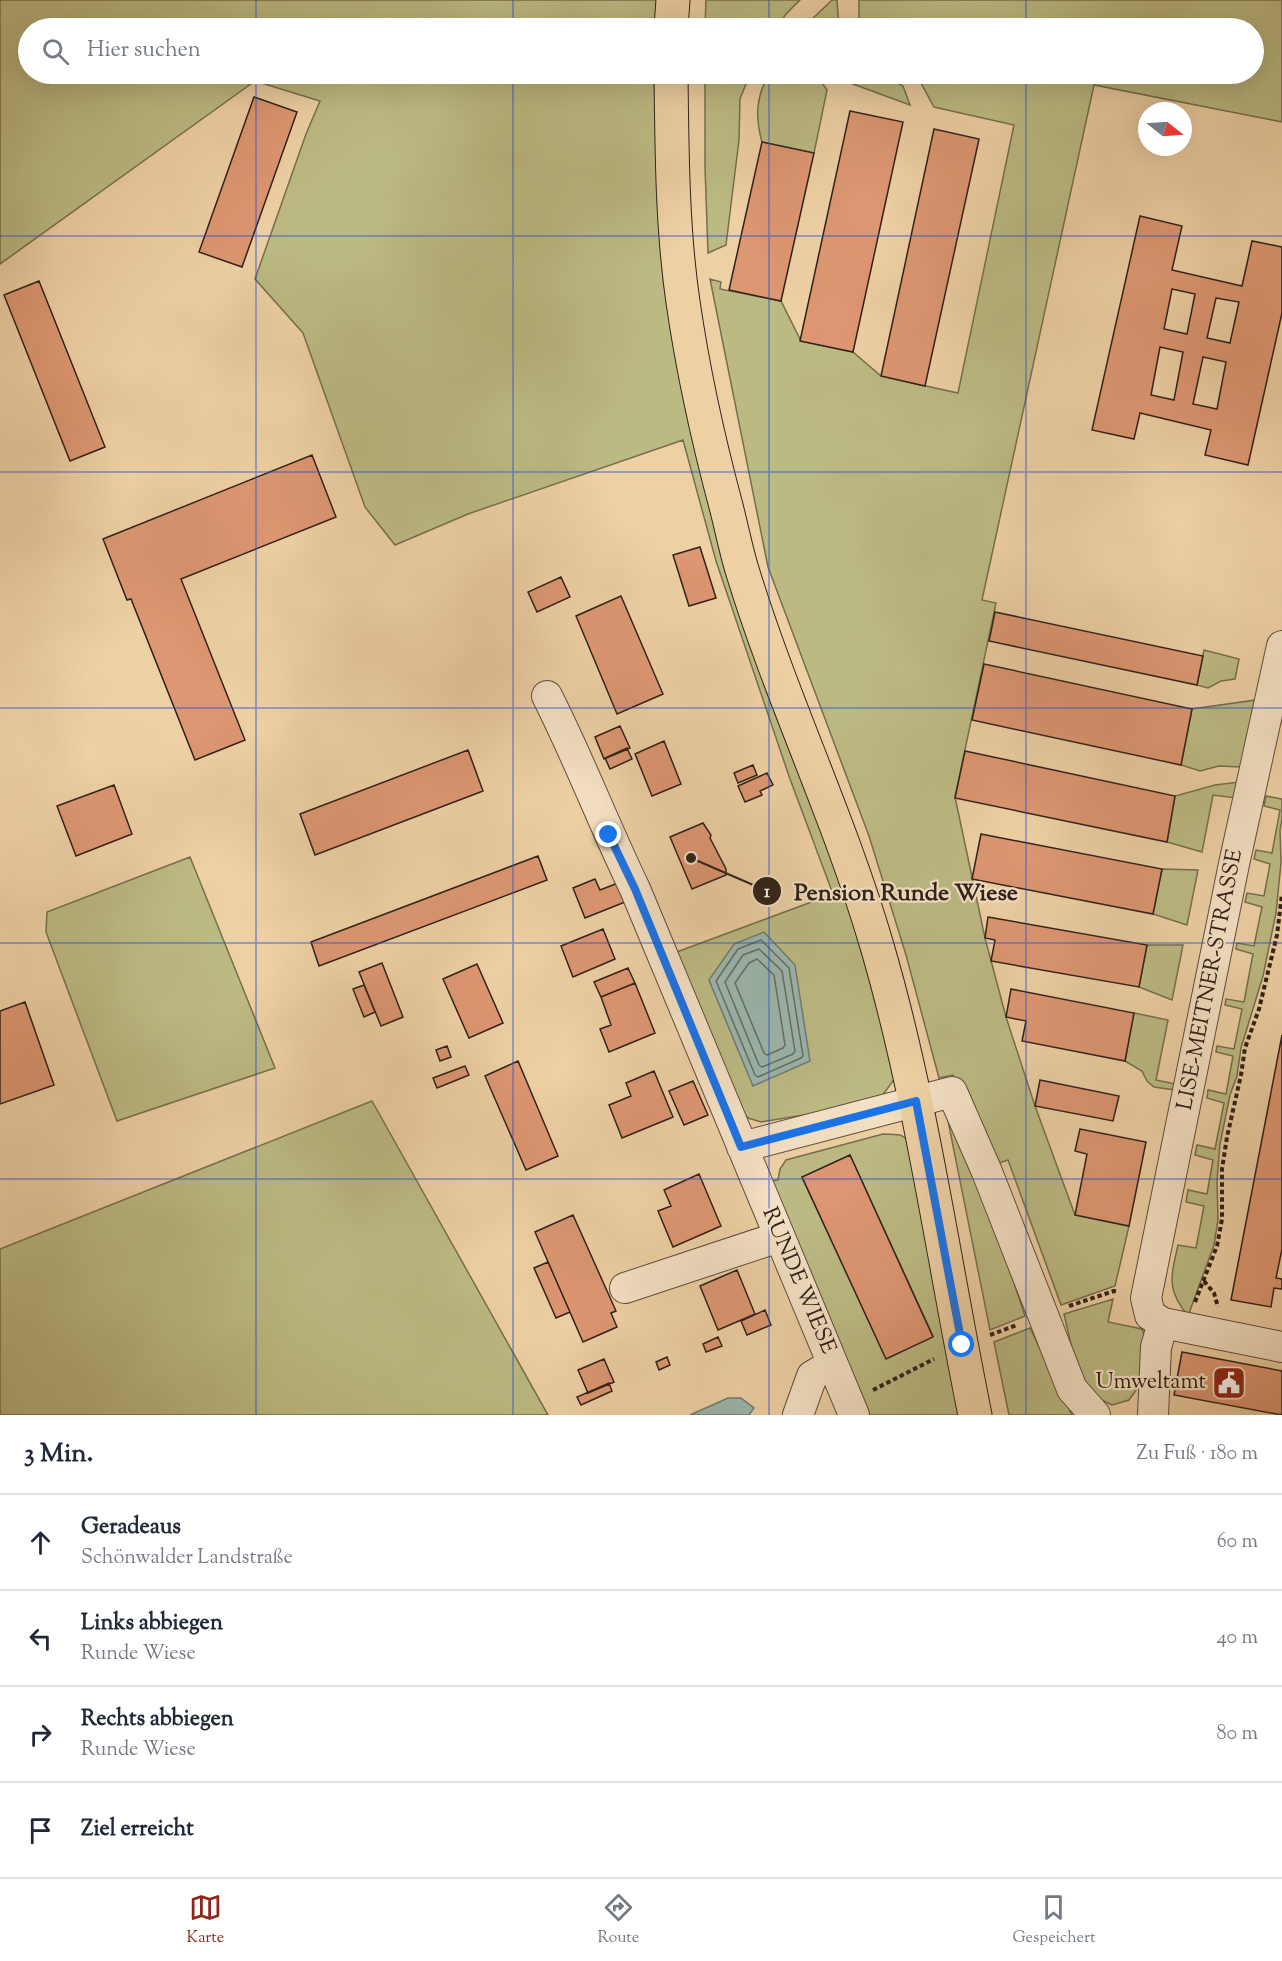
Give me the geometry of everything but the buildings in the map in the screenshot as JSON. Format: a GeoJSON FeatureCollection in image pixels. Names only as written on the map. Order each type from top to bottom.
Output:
{"type":"FeatureCollection","features":[{"type":"Feature","properties":{"kind":"main road"},"geometry":{"type":"LineString","coordinates":[[672,18],[673,0]]}},
{"type":"Feature","properties":{"kind":"main road"},"geometry":{"type":"LineString","coordinates":[[671,84],[673,189],[682,301],[707,434],[743,573],[846,852],[877,943],[897,1016],[916,1101],[975,1415]]}},
{"type":"Feature","properties":{"kind":"street","name":"LISE-MEITNER-STRASSE"},"geometry":{"type":"LineString","coordinates":[[1153,1415],[1156,1347],[1153,1312],[1234,864],[1282,646]]}},
{"type":"Feature","properties":{"kind":"street","name":"RUNDE WIESE"},"geometry":{"type":"LineString","coordinates":[[547,696],[570,741],[609,835],[635,889],[851,1409]]}},
{"type":"Feature","properties":{"kind":"street"},"geometry":{"type":"LineString","coordinates":[[741,1147],[952,1092],[987,1172],[1072,1389],[1095,1415]]}},
{"type":"Feature","properties":{"kind":"street"},"geometry":{"type":"LineString","coordinates":[[625,1288],[779,1237]]}},
{"type":"Feature","properties":{"kind":"street"},"geometry":{"type":"LineString","coordinates":[[1153,1312],[1282,1347]]}},
{"type":"Feature","properties":{"kind":"street"},"geometry":{"type":"LineString","coordinates":[[798,1415],[812,1376],[832,1364]]}},
{"type":"Feature","properties":{"kind":"path"},"geometry":{"type":"LineString","coordinates":[[1194,1304],[1217,1246],[1222,1219],[1222,1169],[1231,1116],[1245,1048],[1259,1009],[1277,935],[1282,894]]}},
{"type":"Feature","properties":{"kind":"path"},"geometry":{"type":"LineString","coordinates":[[1204,1281],[1214,1293],[1218,1310]]}},
{"type":"Feature","properties":{"kind":"path"},"geometry":{"type":"LineString","coordinates":[[851,1409],[962,1345],[1114,1291],[1153,1312]]}},
{"type":"Feature","properties":{"kind":"shaded area"},"geometry":{"type":"Polygon","coordinates":[[[0,0],[658,0],[656,18],[18,18],[18,84],[251,84],[0,264],[0,0]]]}},
{"type":"Feature","properties":{"kind":"shaded area"},"geometry":{"type":"Polygon","coordinates":[[[706,0],[800,0],[783,18],[705,18],[706,0]]]}},
{"type":"Feature","properties":{"kind":"shaded area"},"geometry":{"type":"Polygon","coordinates":[[[832,0],[837,0],[838,18],[813,18],[832,0]]]}},
{"type":"Feature","properties":{"kind":"shaded area"},"geometry":{"type":"Polygon","coordinates":[[[859,0],[1282,0],[1282,122],[1192,104],[1192,102],[1180,102],[1094,85],[982,600],[996,603],[955,797],[985,938],[1006,1017],[1035,1106],[1075,1215],[1129,1226],[1115,1286],[1061,1305],[1008,1160],[993,1165],[953,1075],[939,1078],[906,955],[869,836],[768,567],[710,279],[721,282],[720,289],[781,301],[801,341],[853,352],[881,376],[958,393],[1014,125],[934,107],[921,84],[1264,84],[1264,18],[859,18],[859,0]]]}},
{"type":"Feature","properties":{"kind":"shaded area"},"geometry":{"type":"Polygon","coordinates":[[[265,84],[654,84],[658,194],[670,305],[867,952],[896,1077],[879,1100],[866,1105],[761,1122],[748,1118],[737,1105],[674,953],[833,894],[790,779],[716,561],[683,440],[468,514],[395,545],[365,507],[303,333],[255,279],[306,134],[320,101],[265,84]]]}},
{"type":"Feature","properties":{"kind":"shaded area"},"geometry":{"type":"Polygon","coordinates":[[[705,84],[746,84],[740,99],[739,140],[726,245],[708,253],[705,84]]]}},
{"type":"Feature","properties":{"kind":"shaded area"},"geometry":{"type":"Polygon","coordinates":[[[764,84],[823,84],[827,90],[814,153],[762,142],[758,124],[761,90],[764,84]]]}},
{"type":"Feature","properties":{"kind":"shaded area"},"geometry":{"type":"Polygon","coordinates":[[[853,84],[899,84],[903,86],[910,105],[853,84]]]}},
{"type":"Feature","properties":{"kind":"shaded area"},"geometry":{"type":"Polygon","coordinates":[[[1204,650],[1239,659],[1235,679],[1221,681],[1208,688],[1197,685],[1204,650]]]}},
{"type":"Feature","properties":{"kind":"shaded area"},"geometry":{"type":"Polygon","coordinates":[[[1256,700],[1242,767],[1219,766],[1200,771],[1181,765],[1192,709],[1256,700]]]}},
{"type":"Feature","properties":{"kind":"shaded area"},"geometry":{"type":"Polygon","coordinates":[[[1239,782],[1236,798],[1213,795],[1202,852],[1167,842],[1175,796],[1215,785],[1239,782]]]}},
{"type":"Feature","properties":{"kind":"shaded area"},"geometry":{"type":"Polygon","coordinates":[[[1266,796],[1282,799],[1281,863],[1276,913],[1263,976],[1241,1048],[1237,1076],[1230,1095],[1220,1144],[1217,1181],[1218,1220],[1214,1245],[1188,1316],[1176,1298],[1172,1274],[1178,1245],[1196,1248],[1204,1206],[1186,1202],[1188,1190],[1207,1194],[1213,1160],[1195,1155],[1197,1145],[1215,1149],[1224,1103],[1207,1098],[1208,1090],[1226,1094],[1233,1056],[1216,1052],[1217,1046],[1234,1049],[1242,1009],[1225,1005],[1226,999],[1244,1002],[1253,954],[1236,949],[1237,943],[1254,946],[1262,907],[1245,902],[1247,893],[1264,896],[1270,864],[1254,859],[1256,850],[1272,853],[1280,810],[1264,806],[1266,796]]]}},
{"type":"Feature","properties":{"kind":"shaded area"},"geometry":{"type":"Polygon","coordinates":[[[190,857],[275,1068],[117,1121],[46,932],[47,912],[190,857]]]}},
{"type":"Feature","properties":{"kind":"shaded area"},"geometry":{"type":"Polygon","coordinates":[[[1162,869],[1198,870],[1187,925],[1153,914],[1162,869]]]}},
{"type":"Feature","properties":{"kind":"shaded area"},"geometry":{"type":"Polygon","coordinates":[[[1147,945],[1183,945],[1172,1000],[1139,987],[1147,945]]]}},
{"type":"Feature","properties":{"kind":"shaded area"},"geometry":{"type":"Polygon","coordinates":[[[1134,1013],[1168,1020],[1156,1080],[1180,1085],[1175,1090],[1154,1087],[1147,1081],[1142,1071],[1125,1061],[1134,1013]]]}},
{"type":"Feature","properties":{"kind":"shaded area"},"geometry":{"type":"Polygon","coordinates":[[[372,1101],[548,1415],[0,1415],[0,1249],[372,1101]]]}},
{"type":"Feature","properties":{"kind":"shaded area"},"geometry":{"type":"Polygon","coordinates":[[[948,1121],[965,1135],[1025,1316],[990,1330],[948,1121]]]}},
{"type":"Feature","properties":{"kind":"shaded area"},"geometry":{"type":"Polygon","coordinates":[[[883,1134],[902,1136],[911,1144],[962,1415],[866,1415],[770,1181],[778,1180],[780,1169],[786,1160],[883,1134]],[[850,1155],[802,1177],[886,1358],[933,1336],[850,1155]]]}},
{"type":"Feature","properties":{"kind":"shaded area"},"geometry":{"type":"Polygon","coordinates":[[[1113,1299],[1108,1322],[1142,1329],[1151,1355],[1144,1379],[1129,1400],[1112,1405],[1091,1395],[1078,1375],[1064,1314],[1113,1299]]]}},
{"type":"Feature","properties":{"kind":"shaded area"},"geometry":{"type":"Polygon","coordinates":[[[1030,1328],[1072,1415],[1009,1415],[994,1342],[1030,1328]]]}},
{"type":"Feature","properties":{"kind":"water"},"geometry":{"type":"Polygon","coordinates":[[[764,932],[795,965],[810,1061],[753,1086],[709,980],[734,944],[764,932]]]}},
{"type":"Feature","properties":{"kind":"water"},"geometry":{"type":"Polygon","coordinates":[[[728,1398],[741,1398],[754,1408],[749,1415],[690,1415],[728,1398]]]}},
{"type":"Feature","properties":{"kind":"place","name":"Pension Runde Wiese"},"geometry":{"type":"Point","coordinates":[691,858]}},
{"type":"Feature","properties":{"kind":"place","name":"Umweltamt"},"geometry":{"type":"Point","coordinates":[1229,1383]}},
{"type":"Feature","properties":{"kind":"route"},"geometry":{"type":"LineString","coordinates":[[609,835],[635,889],[741,1147],[916,1101],[962,1345]]}}]}
